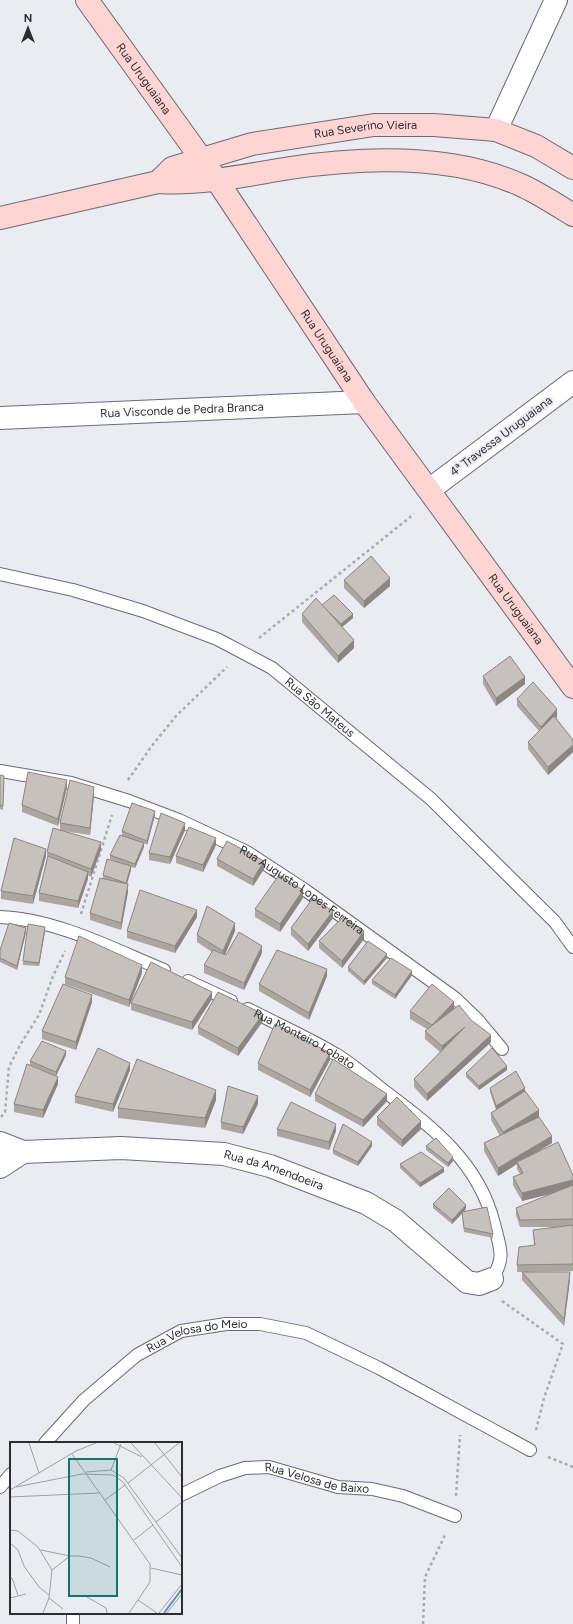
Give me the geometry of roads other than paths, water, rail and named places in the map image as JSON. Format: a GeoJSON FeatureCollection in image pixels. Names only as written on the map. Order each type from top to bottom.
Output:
{"type":"FeatureCollection","features":[{"type":"Feature","properties":{"kind":"main road","name":"Rua Uruguaiana"},"geometry":{"type":"LineString","coordinates":[[87,0],[216,179],[364,402],[573,687]]}},
{"type":"Feature","properties":{"kind":"main road","name":"Rua Severino Vieira"},"geometry":{"type":"LineString","coordinates":[[158,182],[172,168],[252,144],[374,125],[434,125],[496,130],[536,146],[573,168]]}},
{"type":"Feature","properties":{"kind":"main road"},"geometry":{"type":"LineString","coordinates":[[0,218],[158,182],[179,184],[297,167],[360,162],[437,162],[484,172],[523,186],[573,215]]}},
{"type":"Feature","properties":{"kind":"street"},"geometry":{"type":"LineString","coordinates":[[496,130],[556,0]]}},
{"type":"Feature","properties":{"kind":"street","name":"4ª Travessa Uruguaiana"},"geometry":{"type":"LineString","coordinates":[[432,494],[573,382]]}},
{"type":"Feature","properties":{"kind":"street","name":"Rua Visconde de Pedra Branca"},"geometry":{"type":"LineString","coordinates":[[0,418],[364,402]]}},
{"type":"Feature","properties":{"kind":"street","name":"Rua da Amendoeira"},"geometry":{"type":"LineString","coordinates":[[0,1143],[23,1152],[121,1148],[177,1150],[224,1154],[270,1166],[366,1204],[396,1222],[467,1282],[486,1282]]}},
{"type":"Feature","properties":{"kind":"street"},"geometry":{"type":"LineString","coordinates":[[0,1167],[23,1152]]}},
{"type":"Feature","properties":{"kind":"lane","name":"Rua São Mateus"},"geometry":{"type":"LineString","coordinates":[[0,574],[73,590],[143,611],[217,639],[272,668],[431,799],[555,922],[573,947]]}},
{"type":"Feature","properties":{"kind":"lane","name":"Rua Augusto Lopes Ferreira"},"geometry":{"type":"LineString","coordinates":[[0,771],[71,783],[117,797],[179,820],[254,856],[318,899],[455,998],[476,1019],[502,1049]]}},
{"type":"Feature","properties":{"kind":"lane","name":"Rua Monteiro Lobato"},"geometry":{"type":"LineString","coordinates":[[0,917],[12,918],[75,932],[220,995],[337,1055],[420,1118],[446,1141],[466,1163],[490,1206],[502,1258],[486,1282]]}},
{"type":"Feature","properties":{"kind":"lane","name":"Rua Velosa do Meio"},"geometry":{"type":"LineString","coordinates":[[46,1442],[84,1400],[137,1355],[181,1331],[226,1324],[260,1324],[306,1334],[378,1368],[530,1450]]}},
{"type":"Feature","properties":{"kind":"lane","name":"Rua Velosa de Baixo"},"geometry":{"type":"LineString","coordinates":[[182,1495],[220,1476],[245,1468],[269,1467],[338,1487],[372,1489],[403,1496],[455,1516]]}},
{"type":"Feature","properties":{"kind":"lane"},"geometry":{"type":"LineString","coordinates":[[0,1487],[10,1475]]}}]}
